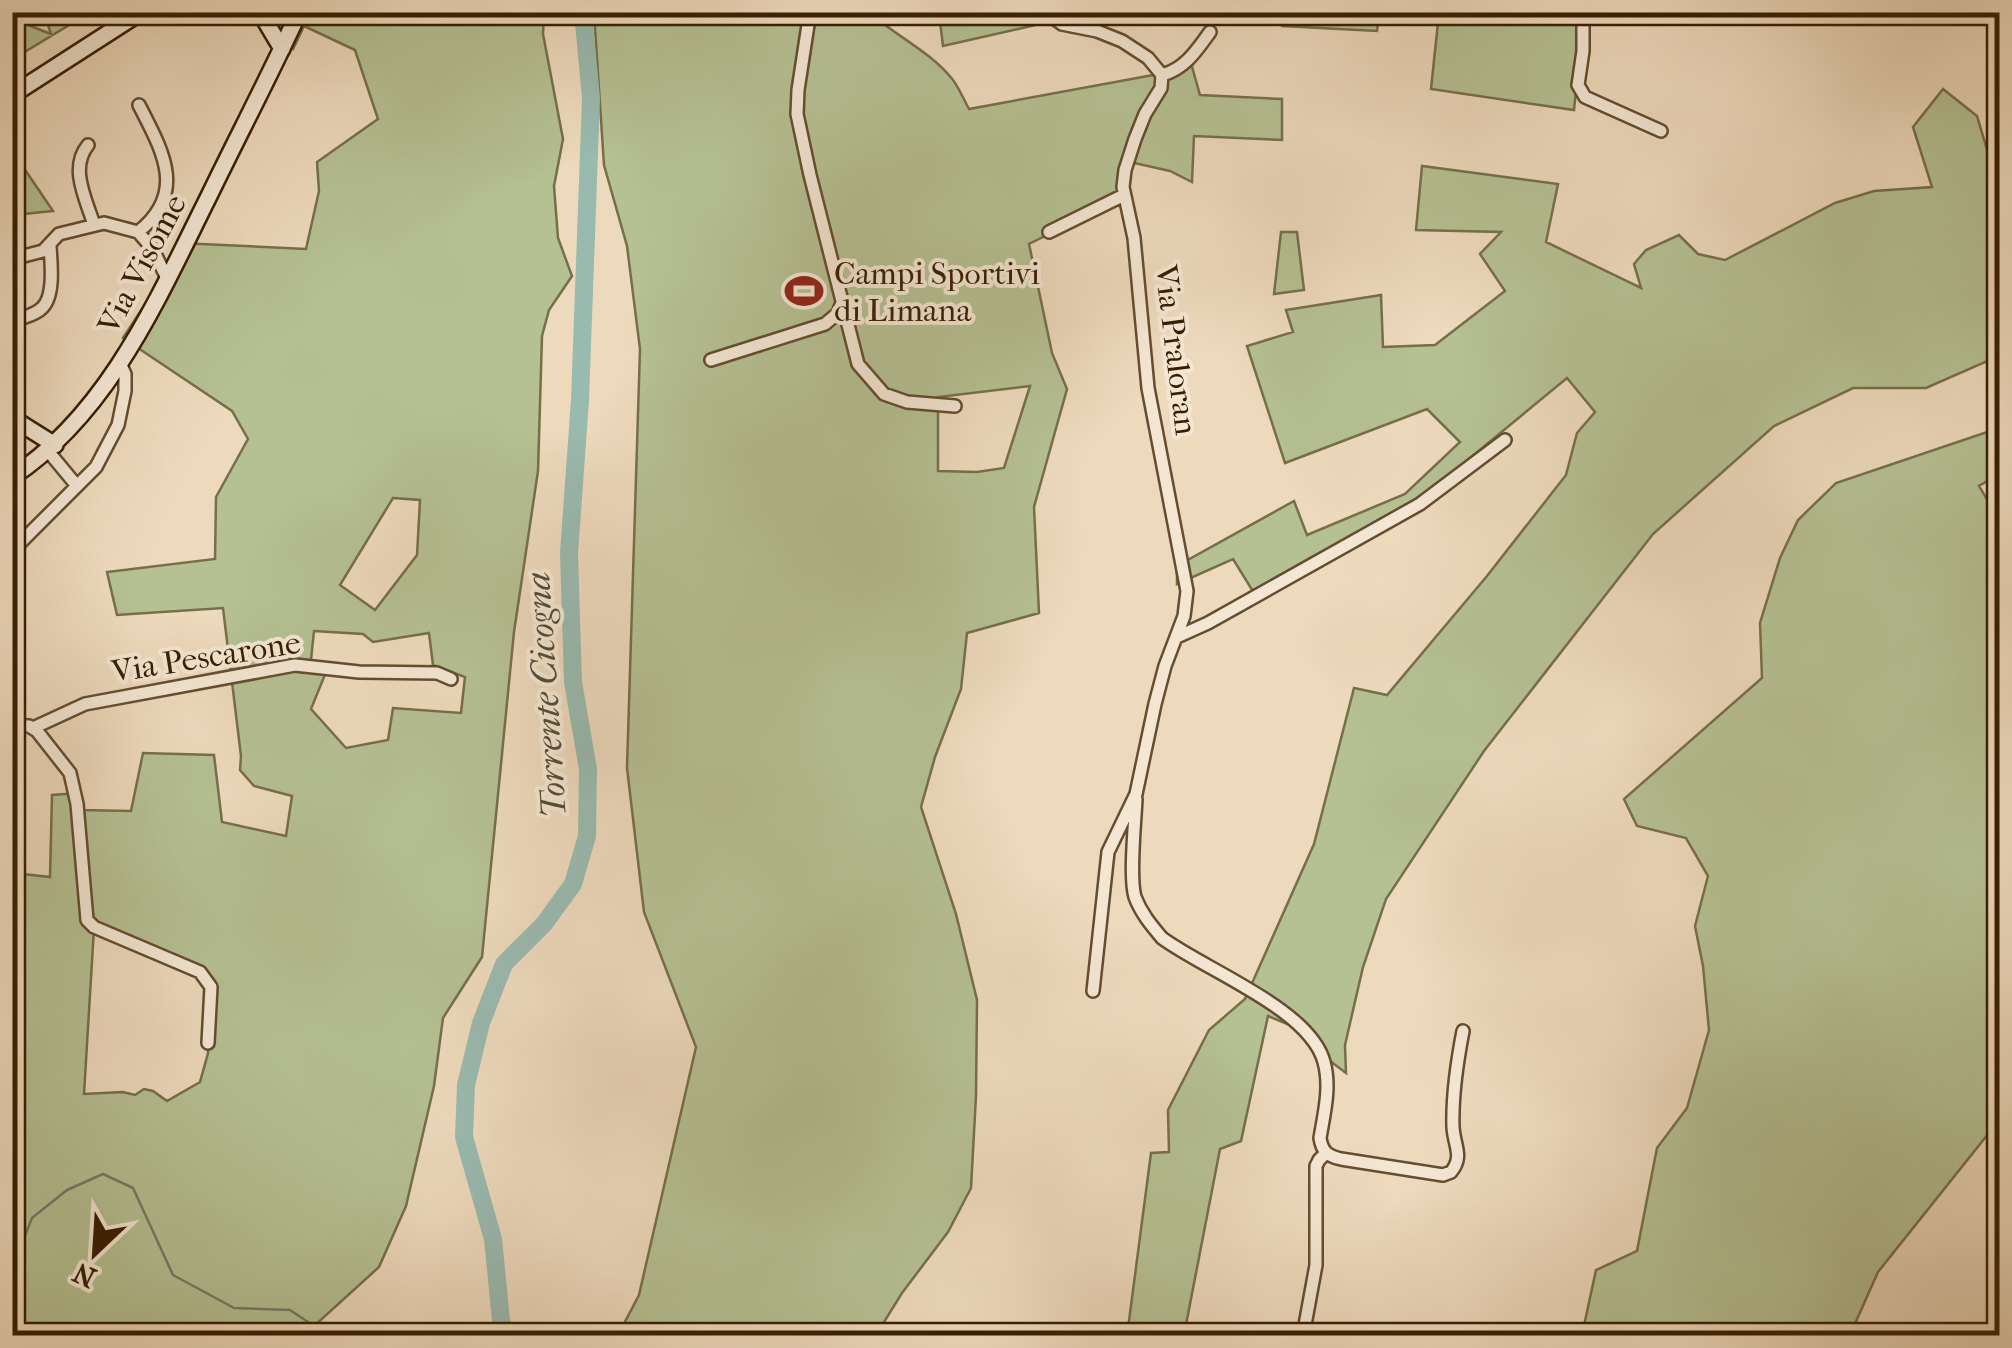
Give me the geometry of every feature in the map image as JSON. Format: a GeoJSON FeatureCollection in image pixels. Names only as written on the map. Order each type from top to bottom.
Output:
{"type":"FeatureCollection","features":[{"type":"Feature","properties":{"kind":"street"},"geometry":{"type":"LineString","coordinates":[[12,96],[141,12]]}},
{"type":"Feature","properties":{"kind":"street"},"geometry":{"type":"LineString","coordinates":[[260,12],[282,49]]}},
{"type":"Feature","properties":{"kind":"street","name":"Via Visome"},"geometry":{"type":"LineString","coordinates":[[12,476],[52,448],[120,363],[168,280],[299,12]]}},
{"type":"Feature","properties":{"kind":"street"},"geometry":{"type":"LineString","coordinates":[[810,12],[797,114],[858,364],[884,394],[907,402],[954,406]]}},
{"type":"Feature","properties":{"kind":"street"},"geometry":{"type":"LineString","coordinates":[[1582,12],[1580,92],[1661,131]]}},
{"type":"Feature","properties":{"kind":"street"},"geometry":{"type":"LineString","coordinates":[[1046,13],[1062,24],[1122,41],[1148,58],[1162,75]]}},
{"type":"Feature","properties":{"kind":"street","name":"Via Praloran"},"geometry":{"type":"LineString","coordinates":[[1210,32],[1187,62],[1162,75],[1162,88],[1141,121],[1124,180],[1136,252],[1148,388],[1187,591],[1184,616],[1154,704],[1136,794],[1134,891],[1148,922],[1162,938],[1296,1022],[1317,1044],[1324,1062],[1327,1080],[1320,1138],[1326,1153],[1319,1160],[1315,1178],[1316,1265],[1302,1336]]}},
{"type":"Feature","properties":{"kind":"street"},"geometry":{"type":"LineString","coordinates":[[138,232],[158,209],[168,176],[140,105]]}},
{"type":"Feature","properties":{"kind":"street"},"geometry":{"type":"LineString","coordinates":[[88,145],[80,155],[78,168],[94,224]]}},
{"type":"Feature","properties":{"kind":"street"},"geometry":{"type":"LineString","coordinates":[[1048,232],[1124,195]]}},
{"type":"Feature","properties":{"kind":"street"},"geometry":{"type":"LineString","coordinates":[[12,259],[43,252],[59,234],[104,223],[138,232],[152,248],[168,280]]}},
{"type":"Feature","properties":{"kind":"street"},"geometry":{"type":"LineString","coordinates":[[12,322],[34,314],[48,299],[50,246]]}},
{"type":"Feature","properties":{"kind":"street"},"geometry":{"type":"LineString","coordinates":[[711,360],[826,324],[842,303]]}},
{"type":"Feature","properties":{"kind":"street"},"geometry":{"type":"LineString","coordinates":[[12,551],[96,467],[118,425],[126,374],[120,363]]}},
{"type":"Feature","properties":{"kind":"street"},"geometry":{"type":"LineString","coordinates":[[12,418],[52,448],[77,486]]}},
{"type":"Feature","properties":{"kind":"street"},"geometry":{"type":"LineString","coordinates":[[1177,637],[1420,504],[1505,440]]}},
{"type":"Feature","properties":{"kind":"street","name":"Via Pescarone"},"geometry":{"type":"LineString","coordinates":[[33,728],[85,704],[296,665],[437,674],[451,679]]}},
{"type":"Feature","properties":{"kind":"street"},"geometry":{"type":"LineString","coordinates":[[12,725],[33,728],[70,772],[77,804],[87,920],[94,927],[200,972],[210,987],[208,1042]]}},
{"type":"Feature","properties":{"kind":"street","name":"Via Praloran"},"geometry":{"type":"LineString","coordinates":[[1093,991],[1108,852],[1136,794]]}},
{"type":"Feature","properties":{"kind":"street"},"geometry":{"type":"LineString","coordinates":[[1326,1153],[1341,1159],[1443,1175],[1452,1172],[1459,1158],[1453,1128],[1462,1032]]}},
{"type":"Feature","properties":{"kind":"green space"},"geometry":{"type":"Polygon","coordinates":[[[660,12],[870,13],[944,70],[969,109],[1164,73],[1189,56],[1200,95],[1282,99],[1282,140],[1194,136],[1192,182],[1170,171],[1130,162],[1128,195],[1029,244],[1052,353],[1067,389],[1034,507],[1039,613],[967,633],[961,689],[921,807],[956,914],[977,1000],[971,1188],[948,1232],[876,1335],[618,1335],[639,1295],[696,1047],[644,912],[627,768],[640,349],[627,246],[604,165],[594,13],[627,13],[628,17],[660,12]],[[1030,386],[938,397],[938,471],[1004,468],[1030,386]]]}},
{"type":"Feature","properties":{"kind":"green space"},"geometry":{"type":"Polygon","coordinates":[[[44,13],[89,13],[13,59],[13,19],[51,34],[44,13]]]}},
{"type":"Feature","properties":{"kind":"green space"},"geometry":{"type":"Polygon","coordinates":[[[267,13],[544,13],[543,34],[563,139],[554,186],[558,238],[572,276],[549,310],[542,336],[538,471],[514,632],[482,957],[443,1018],[434,1086],[406,1206],[379,1267],[314,1326],[322,1335],[13,1336],[13,873],[50,877],[52,795],[79,793],[80,810],[131,811],[143,753],[214,755],[222,822],[286,836],[292,796],[254,786],[240,770],[223,608],[117,615],[107,572],[215,559],[216,497],[248,439],[232,411],[123,338],[180,243],[306,249],[319,191],[317,162],[378,119],[355,50],[304,26],[293,49],[282,41],[267,13]],[[393,498],[340,585],[375,610],[417,555],[420,500],[393,498]],[[314,631],[310,669],[326,672],[311,709],[346,748],[388,740],[393,708],[461,713],[465,677],[433,665],[429,633],[373,642],[363,634],[314,631]],[[94,928],[84,1094],[135,1095],[144,1089],[167,1101],[200,1082],[208,1053],[207,979],[94,928]]]}},
{"type":"Feature","properties":{"kind":"green space"},"geometry":{"type":"Polygon","coordinates":[[[939,13],[1092,13],[1082,26],[1049,22],[943,46],[939,13]]]}},
{"type":"Feature","properties":{"kind":"green space"},"geometry":{"type":"Polygon","coordinates":[[[1281,13],[1379,13],[1377,31],[1282,26],[1281,13]]]}},
{"type":"Feature","properties":{"kind":"green space"},"geometry":{"type":"Polygon","coordinates":[[[1439,13],[1584,13],[1574,110],[1431,89],[1439,13]]]}},
{"type":"Feature","properties":{"kind":"green space"},"geometry":{"type":"Polygon","coordinates":[[[1943,89],[1977,116],[1999,190],[1999,356],[1926,388],[1853,388],[1774,426],[1653,534],[1484,751],[1386,899],[1363,967],[1345,1045],[1346,1073],[1297,1028],[1268,1016],[1241,1141],[1220,1149],[1184,1335],[1127,1336],[1151,1153],[1169,1152],[1168,1110],[1209,1030],[1245,999],[1314,844],[1354,688],[1387,695],[1566,475],[1577,433],[1595,412],[1567,378],[1419,500],[1254,593],[1233,559],[1177,584],[1177,566],[1294,501],[1307,535],[1405,494],[1460,442],[1427,409],[1285,463],[1247,346],[1293,332],[1286,310],[1381,295],[1383,347],[1435,345],[1505,291],[1480,254],[1501,232],[1416,230],[1422,166],[1558,184],[1546,242],[1641,288],[1634,264],[1646,250],[1679,235],[1698,254],[1725,260],[1835,203],[1874,191],[1932,187],[1913,127],[1943,89]]]}},
{"type":"Feature","properties":{"kind":"green space"},"geometry":{"type":"Polygon","coordinates":[[[13,152],[53,211],[13,215],[13,152]]]}},
{"type":"Feature","properties":{"kind":"green space"},"geometry":{"type":"Polygon","coordinates":[[[1281,232],[1297,232],[1304,290],[1274,294],[1281,232]]]}},
{"type":"Feature","properties":{"kind":"green space"},"geometry":{"type":"Polygon","coordinates":[[[1999,428],[1999,474],[1979,486],[2000,521],[2000,1116],[1878,1272],[1850,1335],[1582,1335],[1596,1270],[1637,1251],[1657,1148],[1687,1108],[1709,1030],[1695,926],[1708,876],[1686,838],[1637,826],[1624,799],[1762,678],[1760,623],[1780,558],[1798,520],[1836,483],[1999,428]]]}},
{"type":"Feature","properties":{"kind":"waterway","name":"Torrente Cicogna"},"geometry":{"type":"LineString","coordinates":[[505,1336],[493,1239],[464,1137],[466,1085],[481,1023],[504,964],[544,924],[573,884],[587,836],[588,769],[573,682],[569,553],[580,400],[591,98],[583,12]]}},
{"type":"Feature","properties":{"kind":"waterway"},"geometry":{"type":"LineString","coordinates":[[12,1269],[32,1218],[67,1190],[103,1174],[133,1188],[173,1275],[234,1308],[290,1310],[329,1336]]}},
{"type":"Feature","properties":{"kind":"place","name":"Campi Sportivi di Limana"},"geometry":{"type":"Point","coordinates":[804,291]}}]}
